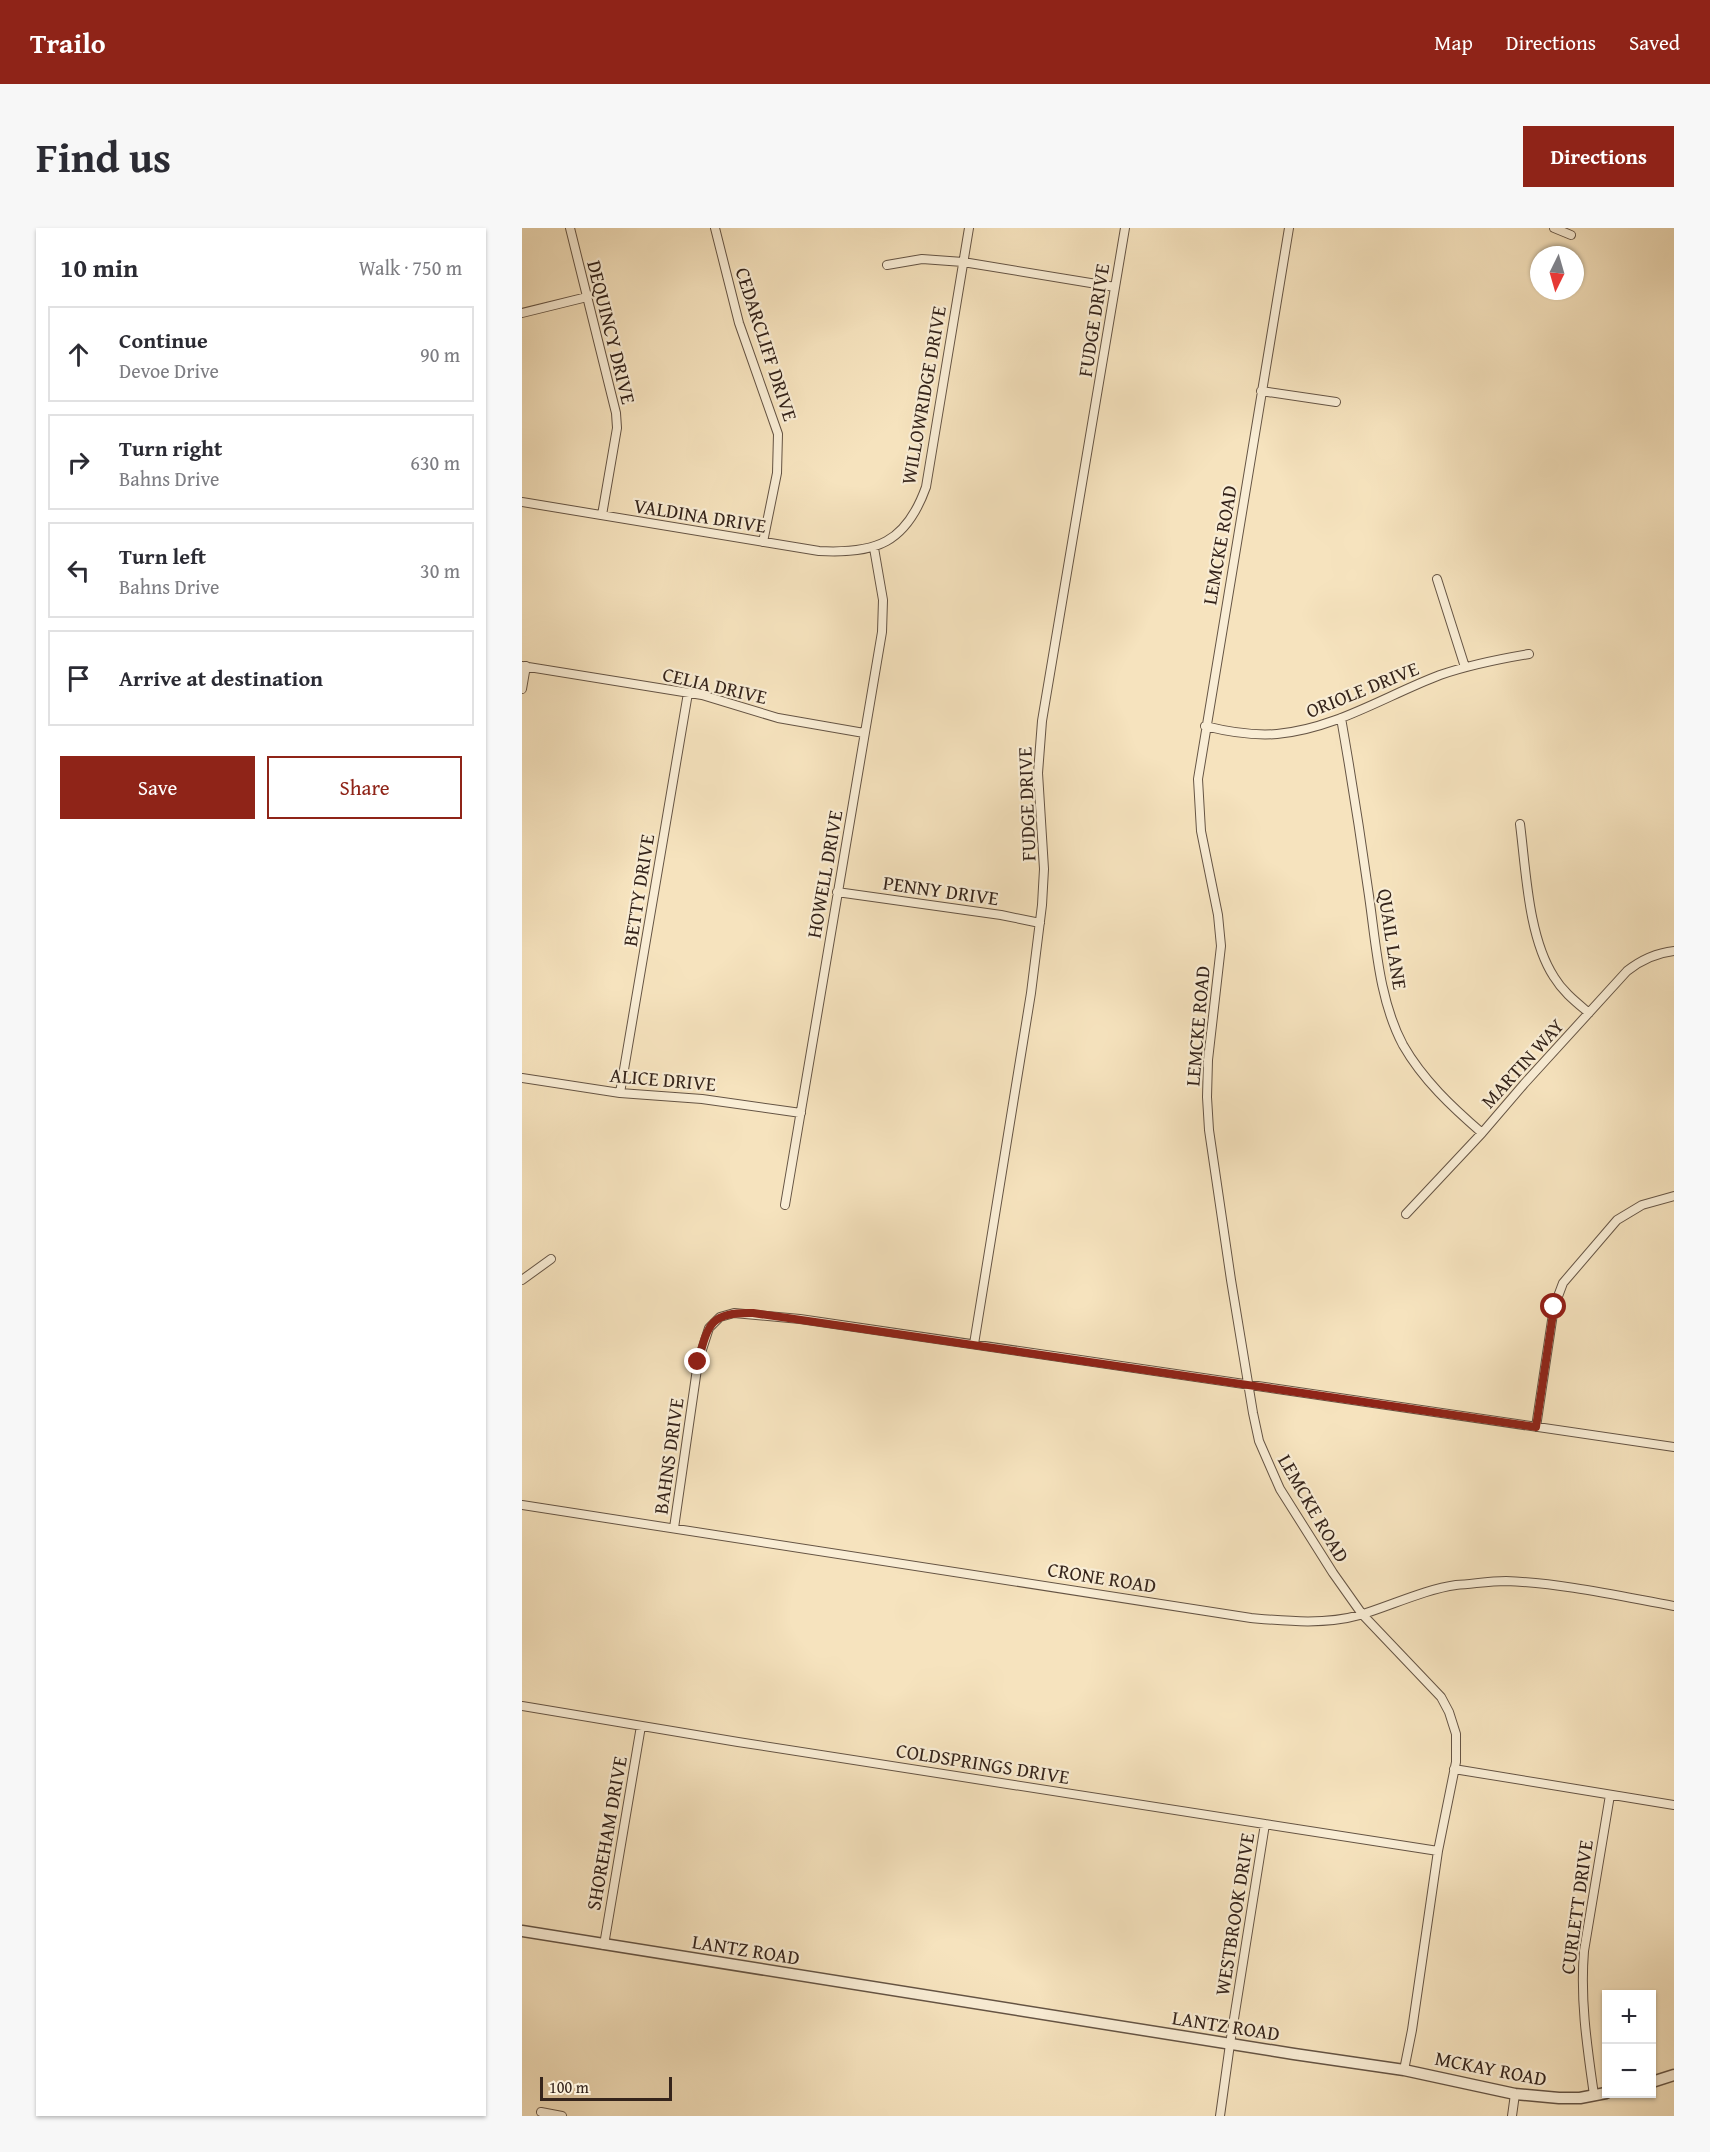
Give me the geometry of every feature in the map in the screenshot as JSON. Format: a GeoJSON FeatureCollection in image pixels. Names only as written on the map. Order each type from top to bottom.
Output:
{"type":"FeatureCollection","features":[{"type":"Feature","properties":{"kind":"street","name":"DEQUINCY DRIVE"},"geometry":{"type":"LineString","coordinates":[[570,228],[616,413],[617,428],[602,516]]}},
{"type":"Feature","properties":{"kind":"street","name":"CEDARCLIFF DRIVE"},"geometry":{"type":"LineString","coordinates":[[715,228],[744,342],[778,434],[777,473],[763,542]]}},
{"type":"Feature","properties":{"kind":"street","name":"WILLOWRIDGE DRIVE"},"geometry":{"type":"LineString","coordinates":[[874,548],[889,540],[907,523],[926,487],[969,228]]}},
{"type":"Feature","properties":{"kind":"street","name":"FUDGE DRIVE"},"geometry":{"type":"LineString","coordinates":[[974,1344],[1029,1005],[1040,923],[1044,869],[1038,773],[1040,745],[1125,228]]}},
{"type":"Feature","properties":{"kind":"street","name":"LEMCKE ROAD"},"geometry":{"type":"LineString","coordinates":[[1289,228],[1198,778],[1198,811],[1218,915],[1221,946],[1208,1060],[1207,1110],[1218,1199],[1259,1441],[1269,1466],[1303,1526],[1362,1614],[1441,1697],[1454,1726],[1457,1743],[1454,1769]]}},
{"type":"Feature","properties":{"kind":"street"},"geometry":{"type":"LineString","coordinates":[[1554,228],[1571,235]]}},
{"type":"Feature","properties":{"kind":"street"},"geometry":{"type":"LineString","coordinates":[[888,265],[922,259],[963,262],[1115,287]]}},
{"type":"Feature","properties":{"kind":"street"},"geometry":{"type":"LineString","coordinates":[[522,314],[587,297]]}},
{"type":"Feature","properties":{"kind":"street"},"geometry":{"type":"LineString","coordinates":[[1261,391],[1336,402]]}},
{"type":"Feature","properties":{"kind":"street","name":"VALDINA DRIVE"},"geometry":{"type":"LineString","coordinates":[[522,502],[819,551],[853,552],[874,548]]}},
{"type":"Feature","properties":{"kind":"street","name":"HOWELL DRIVE"},"geometry":{"type":"LineString","coordinates":[[785,1205],[882,632],[880,577],[874,548]]}},
{"type":"Feature","properties":{"kind":"street"},"geometry":{"type":"LineString","coordinates":[[1437,579],[1465,667]]}},
{"type":"Feature","properties":{"kind":"street","name":"ORIOLE DRIVE"},"geometry":{"type":"LineString","coordinates":[[1205,726],[1241,734],[1275,734],[1307,730],[1341,718],[1440,675],[1465,667],[1529,654]]}},
{"type":"Feature","properties":{"kind":"street"},"geometry":{"type":"LineString","coordinates":[[522,689],[524,666]]}},
{"type":"Feature","properties":{"kind":"street","name":"CELIA DRIVE"},"geometry":{"type":"LineString","coordinates":[[524,666],[711,697],[778,718],[864,733]]}},
{"type":"Feature","properties":{"kind":"street","name":"BETTY DRIVE"},"geometry":{"type":"LineString","coordinates":[[620,1093],[688,693]]}},
{"type":"Feature","properties":{"kind":"street","name":"QUAIL LANE"},"geometry":{"type":"LineString","coordinates":[[1341,718],[1378,960],[1390,1015],[1404,1046],[1424,1076],[1447,1102],[1482,1133]]}},
{"type":"Feature","properties":{"kind":"street"},"geometry":{"type":"LineString","coordinates":[[1520,824],[1534,927],[1540,948],[1558,984],[1589,1013]]}},
{"type":"Feature","properties":{"kind":"street","name":"PENNY DRIVE"},"geometry":{"type":"LineString","coordinates":[[837,892],[1001,915],[1040,923]]}},
{"type":"Feature","properties":{"kind":"street","name":"MARTIN WAY"},"geometry":{"type":"LineString","coordinates":[[1406,1214],[1635,965],[1653,956],[1674,951]]}},
{"type":"Feature","properties":{"kind":"street","name":"ALICE DRIVE"},"geometry":{"type":"LineString","coordinates":[[522,1078],[620,1093],[702,1099],[801,1113]]}},
{"type":"Feature","properties":{"kind":"street"},"geometry":{"type":"LineString","coordinates":[[1536,1427],[1554,1307],[1563,1284],[1617,1220],[1642,1205],[1674,1196]]}},
{"type":"Feature","properties":{"kind":"street"},"geometry":{"type":"LineString","coordinates":[[522,1280],[551,1259]]}},
{"type":"Feature","properties":{"kind":"street","name":"BAHNS DRIVE"},"geometry":{"type":"LineString","coordinates":[[674,1528],[698,1362],[705,1334],[720,1317],[734,1313],[753,1313],[974,1344],[1674,1447]]}},
{"type":"Feature","properties":{"kind":"street","name":"CRONE ROAD"},"geometry":{"type":"LineString","coordinates":[[522,1504],[1251,1618],[1322,1621],[1362,1614],[1453,1586],[1504,1581],[1567,1587],[1674,1605]]}},
{"type":"Feature","properties":{"kind":"street","name":"COLDSPRINGS DRIVE"},"geometry":{"type":"LineString","coordinates":[[522,1706],[1438,1851]]}},
{"type":"Feature","properties":{"kind":"street","name":"SHOREHAM DRIVE"},"geometry":{"type":"LineString","coordinates":[[604,1945],[641,1726]]}},
{"type":"Feature","properties":{"kind":"street"},"geometry":{"type":"LineString","coordinates":[[1404,2070],[1438,1851],[1454,1769],[1674,1805]]}},
{"type":"Feature","properties":{"kind":"street","name":"CURLETT DRIVE"},"geometry":{"type":"LineString","coordinates":[[1594,2095],[1583,2017],[1582,1976],[1584,1951],[1610,1795]]}},
{"type":"Feature","properties":{"kind":"street","name":"WESTBROOK DRIVE"},"geometry":{"type":"LineString","coordinates":[[1220,2116],[1265,1824]]}},
{"type":"Feature","properties":{"kind":"street","name":"LANTZ ROAD"},"geometry":{"type":"LineString","coordinates":[[522,1931],[1404,2070]]}},
{"type":"Feature","properties":{"kind":"street","name":"MCKAY ROAD"},"geometry":{"type":"LineString","coordinates":[[1404,2070],[1515,2094],[1559,2098],[1602,2094]]}},
{"type":"Feature","properties":{"kind":"street"},"geometry":{"type":"LineString","coordinates":[[1656,2081],[1674,2075]]}},
{"type":"Feature","properties":{"kind":"street"},"geometry":{"type":"LineString","coordinates":[[1512,2116],[1515,2094]]}},
{"type":"Feature","properties":{"kind":"street"},"geometry":{"type":"LineString","coordinates":[[541,2112],[562,2116]]}},
{"type":"Feature","properties":{"kind":"route"},"geometry":{"type":"LineString","coordinates":[[698,1362],[705,1334],[716,1320],[734,1313],[753,1313],[1536,1427],[1554,1307]]}}]}
